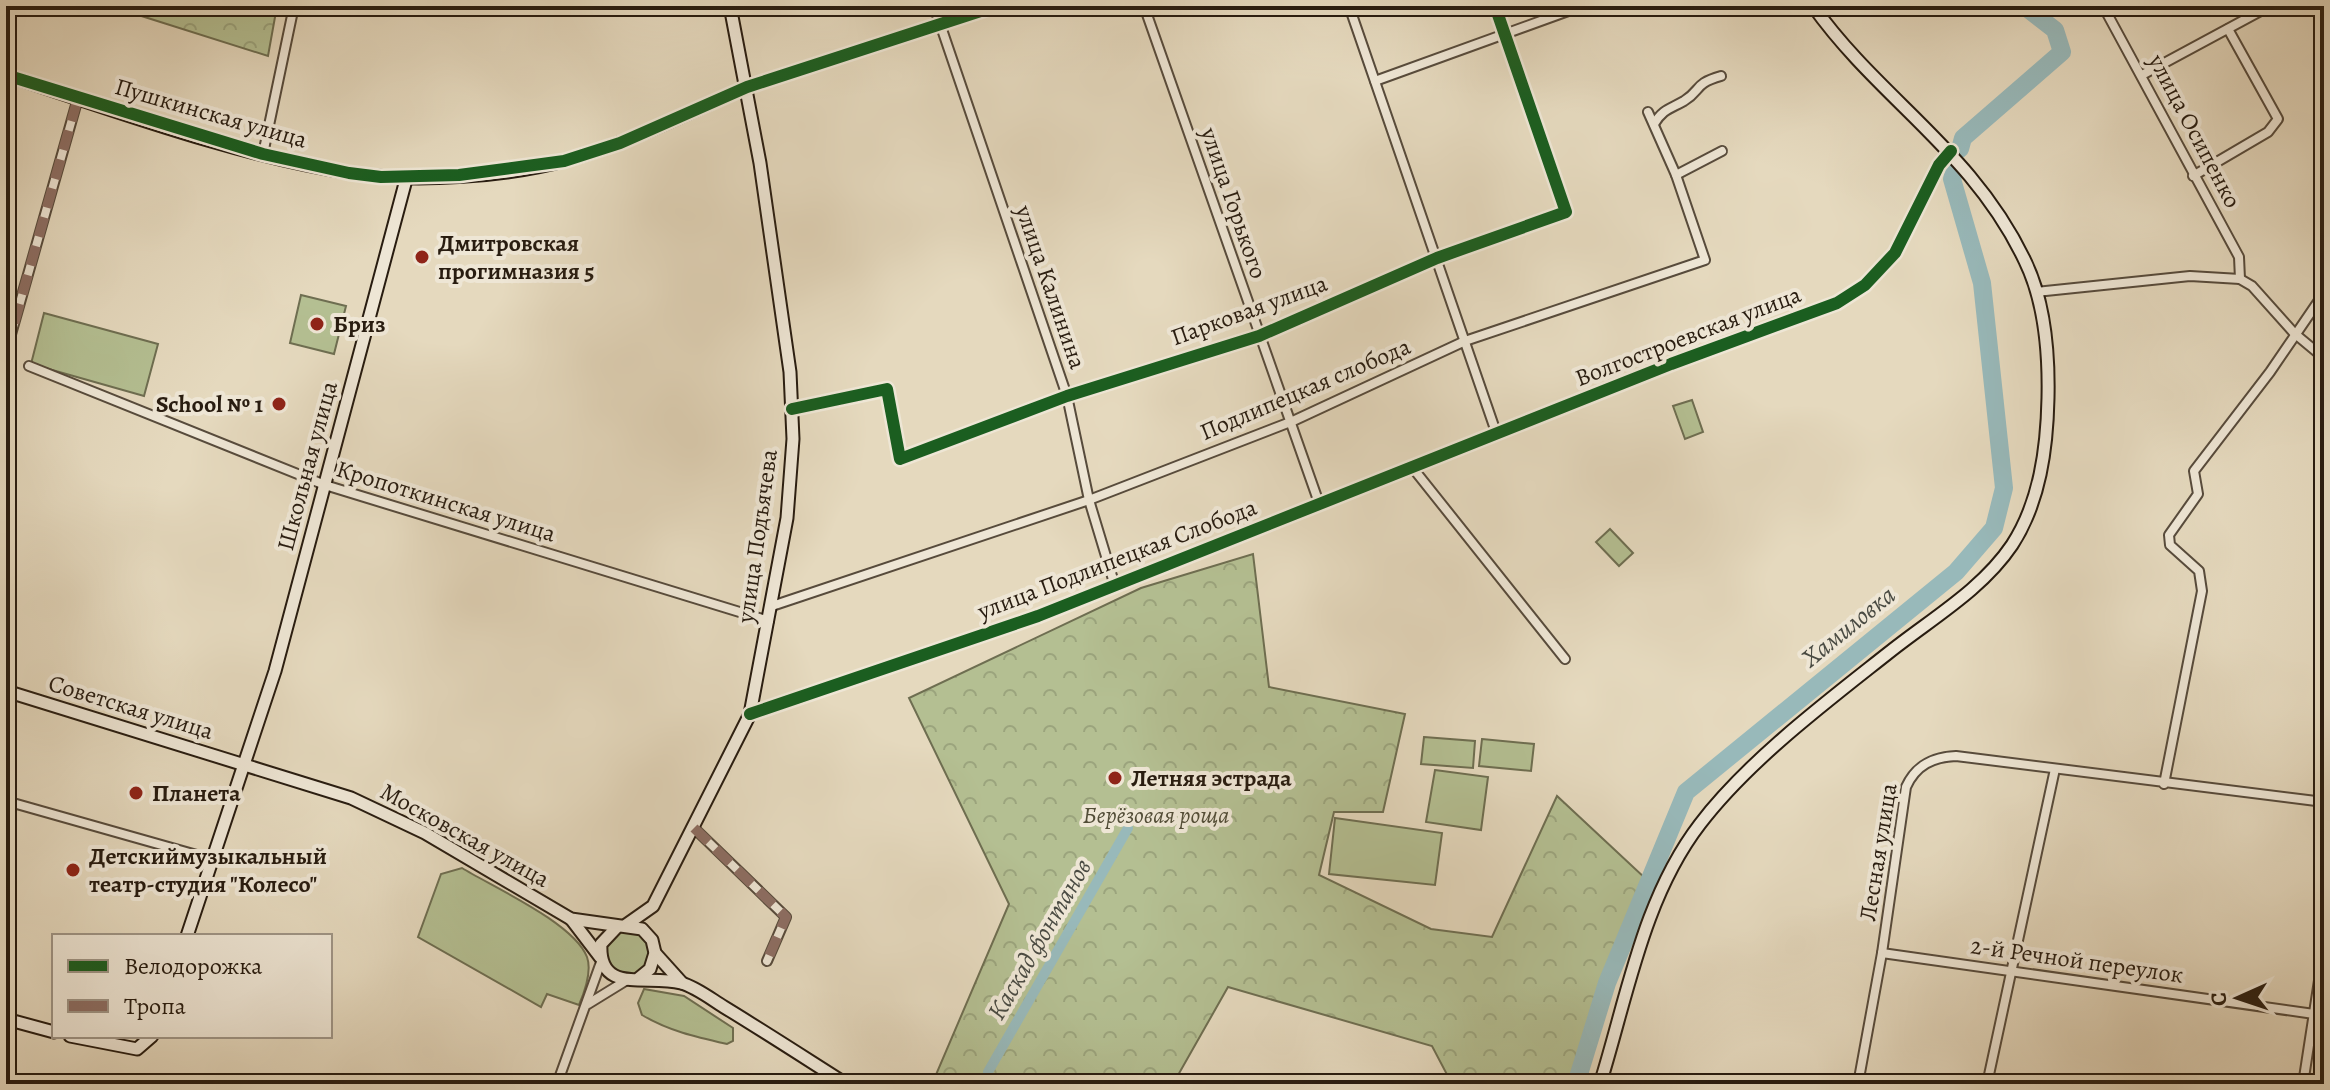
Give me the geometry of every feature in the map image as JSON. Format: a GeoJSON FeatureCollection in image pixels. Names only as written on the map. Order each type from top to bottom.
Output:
{"type":"FeatureCollection","features":[{"type":"Feature","properties":{"kind":"main road","name":"улица Подъячева"},"geometry":{"type":"LineString","coordinates":[[622,926],[651,908],[750,714],[787,518],[792,409],[780,288],[747,87],[730,6]]}},
{"type":"Feature","properties":{"kind":"main road"},"geometry":{"type":"LineString","coordinates":[[1600,1084],[1641,946],[1677,862],[1697,827],[1723,796],[1795,731],[1989,573],[2017,535],[2034,500],[2046,447],[2049,368],[2036,292],[2027,265],[2008,229],[1951,151],[1865,65],[1813,6]]}},
{"type":"Feature","properties":{"kind":"main road","name":"Пушкинская улица"},"geometry":{"type":"LineString","coordinates":[[6,75],[263,154],[349,173],[407,176],[495,171],[564,161],[620,143],[747,87]]}},
{"type":"Feature","properties":{"kind":"main road","name":"Школьная улица"},"geometry":{"type":"LineString","coordinates":[[188,934],[275,671],[407,176]]}},
{"type":"Feature","properties":{"kind":"main road","name":"Советская улица"},"geometry":{"type":"LineString","coordinates":[[6,691],[243,766]]}},
{"type":"Feature","properties":{"kind":"main road","name":"Московская улица"},"geometry":{"type":"LineString","coordinates":[[243,766],[351,798],[396,817],[571,919],[642,929],[652,940],[655,953],[682,983],[846,1084]]}},
{"type":"Feature","properties":{"kind":"main road"},"geometry":{"type":"LineString","coordinates":[[651,908],[652,940]]}},
{"type":"Feature","properties":{"kind":"main road","name":"Московская улица"},"geometry":{"type":"LineString","coordinates":[[571,919],[612,976],[682,983]]}},
{"type":"Feature","properties":{"kind":"main road"},"geometry":{"type":"LineString","coordinates":[[601,960],[605,936],[622,926]]}},
{"type":"Feature","properties":{"kind":"main road"},"geometry":{"type":"LineString","coordinates":[[633,979],[650,969],[655,953]]}},
{"type":"Feature","properties":{"kind":"main road"},"geometry":{"type":"LineString","coordinates":[[6,1019],[52,1031]]}},
{"type":"Feature","properties":{"kind":"main road"},"geometry":{"type":"LineString","coordinates":[[80,1038],[137,1049],[150,1038]]}},
{"type":"Feature","properties":{"kind":"street"},"geometry":{"type":"LineString","coordinates":[[263,154],[294,6]]}},
{"type":"Feature","properties":{"kind":"street","name":"улица Калинина"},"geometry":{"type":"LineString","coordinates":[[934,6],[1067,396],[1089,500],[1115,586]]}},
{"type":"Feature","properties":{"kind":"street"},"geometry":{"type":"LineString","coordinates":[[747,87],[996,6]]}},
{"type":"Feature","properties":{"kind":"street","name":"улица Горького"},"geometry":{"type":"LineString","coordinates":[[1144,6],[1259,336],[1293,421],[1319,503]]}},
{"type":"Feature","properties":{"kind":"street"},"geometry":{"type":"LineString","coordinates":[[1349,6],[1497,435]]}},
{"type":"Feature","properties":{"kind":"street"},"geometry":{"type":"LineString","coordinates":[[1495,6],[1506,34]]}},
{"type":"Feature","properties":{"kind":"street"},"geometry":{"type":"LineString","coordinates":[[1375,81],[1582,6]]}},
{"type":"Feature","properties":{"kind":"street","name":"улица Осипенко"},"geometry":{"type":"LineString","coordinates":[[2103,6],[2239,257],[2240,279]]}},
{"type":"Feature","properties":{"kind":"street"},"geometry":{"type":"LineString","coordinates":[[2142,75],[2270,6]]}},
{"type":"Feature","properties":{"kind":"street"},"geometry":{"type":"LineString","coordinates":[[2193,176],[2268,132],[2278,119],[2228,29]]}},
{"type":"Feature","properties":{"kind":"street","name":"Парковая улица"},"geometry":{"type":"LineString","coordinates":[[792,409],[887,389],[900,459],[1067,396],[1259,336],[1437,258],[1566,212],[1506,34]]}},
{"type":"Feature","properties":{"kind":"street"},"geometry":{"type":"LineString","coordinates":[[1654,124],[1662,110],[1688,99],[1700,82],[1721,76]]}},
{"type":"Feature","properties":{"kind":"street"},"geometry":{"type":"LineString","coordinates":[[6,352],[78,98]]}},
{"type":"Feature","properties":{"kind":"street","name":"Подлипецкая слобода"},"geometry":{"type":"LineString","coordinates":[[772,606],[1089,500],[1293,421],[1465,341],[1705,260],[1676,175],[1648,112]]}},
{"type":"Feature","properties":{"kind":"street"},"geometry":{"type":"LineString","coordinates":[[1676,175],[1722,151]]}},
{"type":"Feature","properties":{"kind":"street","name":"Волгостроевская улица"},"geometry":{"type":"LineString","coordinates":[[1497,435],[1671,364],[1837,303],[1865,285],[1895,253],[1939,165],[1951,151]]}},
{"type":"Feature","properties":{"kind":"street"},"geometry":{"type":"LineString","coordinates":[[2036,292],[2190,276],[2240,279],[2252,286],[2294,333],[2324,358]]}},
{"type":"Feature","properties":{"kind":"street"},"geometry":{"type":"LineString","coordinates":[[2164,784],[2202,591],[2199,571],[2170,545],[2169,538],[2198,494],[2194,471],[2270,372],[2324,293]]}},
{"type":"Feature","properties":{"kind":"street","name":"Кропоткинская улица"},"geometry":{"type":"LineString","coordinates":[[29,366],[325,485],[769,621]]}},
{"type":"Feature","properties":{"kind":"street","name":"улица Подлипецкая Слобода"},"geometry":{"type":"LineString","coordinates":[[750,714],[1038,616],[1497,435]]}},
{"type":"Feature","properties":{"kind":"street"},"geometry":{"type":"LineString","coordinates":[[1412,467],[1565,659]]}},
{"type":"Feature","properties":{"kind":"street","name":"Лесная улица"},"geometry":{"type":"LineString","coordinates":[[1858,1084],[1882,953],[1906,787],[1911,776],[1923,764],[1940,757],[1956,756],[2324,802]]}},
{"type":"Feature","properties":{"kind":"street"},"geometry":{"type":"LineString","coordinates":[[1987,1084],[2055,769]]}},
{"type":"Feature","properties":{"kind":"street"},"geometry":{"type":"LineString","coordinates":[[6,801],[211,859]]}},
{"type":"Feature","properties":{"kind":"street"},"geometry":{"type":"LineString","coordinates":[[694,828],[786,917],[767,961]]}},
{"type":"Feature","properties":{"kind":"street"},"geometry":{"type":"LineString","coordinates":[[2303,1084],[2314,1014],[2320,996],[2324,948]]}},
{"type":"Feature","properties":{"kind":"street","name":"2-й Речной переулок"},"geometry":{"type":"LineString","coordinates":[[1882,953],[2314,1014]]}},
{"type":"Feature","properties":{"kind":"street"},"geometry":{"type":"LineString","coordinates":[[557,1084],[601,960]]}},
{"type":"Feature","properties":{"kind":"street"},"geometry":{"type":"LineString","coordinates":[[587,1004],[633,979]]}},
{"type":"Feature","properties":{"kind":"street"},"geometry":{"type":"LineString","coordinates":[[496,1084],[498,1080],[539,1084]]}},
{"type":"Feature","properties":{"kind":"green space"},"geometry":{"type":"Polygon","coordinates":[[[134,6],[277,6],[268,56],[132,13],[134,6]]]}},
{"type":"Feature","properties":{"kind":"green space","name":"Бриз"},"geometry":{"type":"Polygon","coordinates":[[[301,295],[346,306],[334,354],[290,343],[301,295]]]}},
{"type":"Feature","properties":{"kind":"green space"},"geometry":{"type":"Polygon","coordinates":[[[44,313],[158,344],[144,396],[31,364],[44,313]]]}},
{"type":"Feature","properties":{"kind":"green space"},"geometry":{"type":"Polygon","coordinates":[[[1692,400],[1703,432],[1685,439],[1673,406],[1692,400]]]}},
{"type":"Feature","properties":{"kind":"green space"},"geometry":{"type":"Polygon","coordinates":[[[1610,529],[1633,553],[1619,566],[1596,542],[1610,529]]]}},
{"type":"Feature","properties":{"kind":"green space","name":"Берёзовая роща"},"geometry":{"type":"Polygon","coordinates":[[[1253,554],[1269,687],[1405,714],[1383,812],[1334,812],[1319,875],[1431,929],[1492,937],[1557,796],[1646,879],[1569,1084],[1452,1084],[1432,1046],[1228,987],[1173,1084],[932,1084],[1009,904],[909,698],[1141,588],[1253,554]]]}},
{"type":"Feature","properties":{"kind":"green space"},"geometry":{"type":"Polygon","coordinates":[[[1424,737],[1475,741],[1473,768],[1421,764],[1424,737]]]}},
{"type":"Feature","properties":{"kind":"green space"},"geometry":{"type":"Polygon","coordinates":[[[1482,739],[1534,744],[1531,771],[1479,766],[1482,739]]]}},
{"type":"Feature","properties":{"kind":"green space"},"geometry":{"type":"Polygon","coordinates":[[[1435,770],[1488,777],[1481,830],[1426,822],[1435,770]]]}},
{"type":"Feature","properties":{"kind":"green space"},"geometry":{"type":"Polygon","coordinates":[[[1335,818],[1442,833],[1435,885],[1329,874],[1335,818]]]}},
{"type":"Feature","properties":{"kind":"green space"},"geometry":{"type":"Polygon","coordinates":[[[462,868],[550,919],[579,944],[589,968],[579,1005],[547,994],[541,1007],[418,937],[441,874],[462,868]]]}},
{"type":"Feature","properties":{"kind":"green space"},"geometry":{"type":"Polygon","coordinates":[[[627,930],[643,937],[650,953],[643,969],[627,976],[611,969],[604,953],[611,937],[627,930]]]}},
{"type":"Feature","properties":{"kind":"green space"},"geometry":{"type":"Polygon","coordinates":[[[644,989],[684,996],[733,1028],[733,1041],[727,1044],[694,1036],[642,1015],[638,1003],[644,989]]]}},
{"type":"Feature","properties":{"kind":"waterway","name":"Хамиловка"},"geometry":{"type":"LineString","coordinates":[[1960,149],[1963,138],[2062,52],[2055,30],[2024,6]]}},
{"type":"Feature","properties":{"kind":"waterway","name":"Хамиловка"},"geometry":{"type":"LineString","coordinates":[[1576,1084],[1607,983],[1686,792],[1956,572],[1994,528],[2004,488],[1982,283],[1952,179],[1955,168]]}},
{"type":"Feature","properties":{"kind":"waterway","name":"Каскад фонтанов"},"geometry":{"type":"LineString","coordinates":[[988,1072],[1128,828]]}},
{"type":"Feature","properties":{"kind":"marked path"},"geometry":{"type":"LineString","coordinates":[[6,352],[78,98]]}},
{"type":"Feature","properties":{"kind":"marked path"},"geometry":{"type":"LineString","coordinates":[[694,828],[786,917],[767,961]]}},
{"type":"Feature","properties":{"kind":"cycle path"},"geometry":{"type":"LineString","coordinates":[[6,75],[263,154],[349,173],[381,177],[459,175],[564,161],[620,143],[747,87],[996,6]]}},
{"type":"Feature","properties":{"kind":"cycle path"},"geometry":{"type":"LineString","coordinates":[[792,409],[887,389],[900,459],[1067,396],[1259,336],[1437,258],[1566,212],[1495,6]]}},
{"type":"Feature","properties":{"kind":"cycle path"},"geometry":{"type":"LineString","coordinates":[[750,714],[1038,616],[1671,364],[1837,303],[1865,285],[1895,253],[1939,165],[1951,151]]}},
{"type":"Feature","properties":{"kind":"place","name":"Дмитровская прогимназия 5"},"geometry":{"type":"Point","coordinates":[422,257]}},
{"type":"Feature","properties":{"kind":"place","name":"Бриз"},"geometry":{"type":"Point","coordinates":[317,324]}},
{"type":"Feature","properties":{"kind":"place","name":"School № 1"},"geometry":{"type":"Point","coordinates":[279,404]}},
{"type":"Feature","properties":{"kind":"place","name":"Летняя эстрада"},"geometry":{"type":"Point","coordinates":[1115,778]}},
{"type":"Feature","properties":{"kind":"place","name":"Планета"},"geometry":{"type":"Point","coordinates":[136,793]}},
{"type":"Feature","properties":{"kind":"place","name":"Детскиймузыкальный театр-студия \"Колесо\""},"geometry":{"type":"Point","coordinates":[73,870]}}]}
